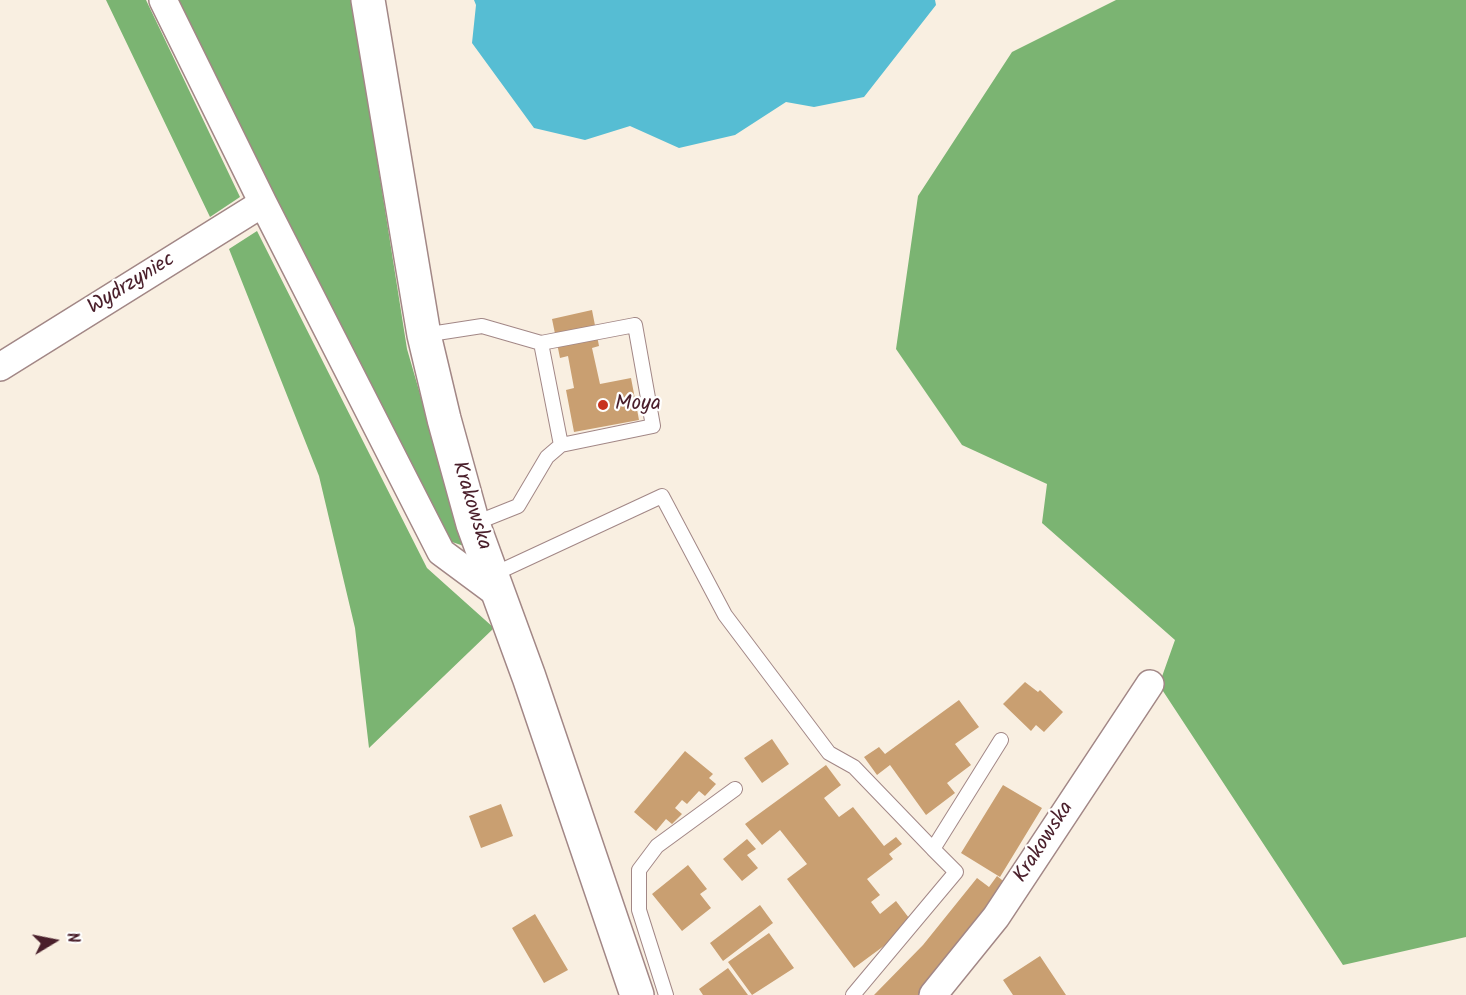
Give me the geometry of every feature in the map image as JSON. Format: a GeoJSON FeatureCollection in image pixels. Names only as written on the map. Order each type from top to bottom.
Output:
{"type":"FeatureCollection","features":[{"type":"Feature","properties":{"kind":"street"},"geometry":{"type":"LineString","coordinates":[[163,0],[263,204],[441,552],[495,585]]}},
{"type":"Feature","properties":{"kind":"street","name":"Krakowska"},"geometry":{"type":"LineString","coordinates":[[368,0],[424,335],[473,524],[637,995]]}},
{"type":"Feature","properties":{"kind":"street","name":"Wydrzyniec"},"geometry":{"type":"LineString","coordinates":[[0,367],[263,204]]}},
{"type":"Feature","properties":{"kind":"street","name":"Krakowska"},"geometry":{"type":"LineString","coordinates":[[933,995],[996,917],[1150,684]]}},
{"type":"Feature","properties":{"kind":"lane"},"geometry":{"type":"LineString","coordinates":[[424,335],[482,326],[541,343],[634,325],[653,426],[561,445],[547,457],[518,506],[473,524]]}},
{"type":"Feature","properties":{"kind":"lane"},"geometry":{"type":"LineString","coordinates":[[541,343],[561,445]]}},
{"type":"Feature","properties":{"kind":"lane"},"geometry":{"type":"LineString","coordinates":[[495,585],[662,496],[725,615],[829,753],[854,767],[956,872],[854,995]]}},
{"type":"Feature","properties":{"kind":"lane"},"geometry":{"type":"LineString","coordinates":[[933,849],[1001,740]]}},
{"type":"Feature","properties":{"kind":"lane"},"geometry":{"type":"LineString","coordinates":[[666,995],[639,910],[639,870],[657,846],[735,789]]}},
{"type":"Feature","properties":{"kind":"green space"},"geometry":{"type":"Polygon","coordinates":[[[106,0],[146,0],[240,197],[210,217],[106,0]]]}},
{"type":"Feature","properties":{"kind":"green space"},"geometry":{"type":"Polygon","coordinates":[[[174,0],[352,0],[407,349],[464,546],[449,541],[174,0]]]}},
{"type":"Feature","properties":{"kind":"green space"},"geometry":{"type":"Polygon","coordinates":[[[1116,0],[1466,0],[1466,937],[1343,965],[1159,685],[1175,640],[1042,523],[1047,484],[962,445],[896,349],[918,196],[1012,52],[1116,0]]]}},
{"type":"Feature","properties":{"kind":"green space"},"geometry":{"type":"Polygon","coordinates":[[[257,231],[427,568],[494,628],[369,748],[355,628],[319,476],[229,249],[257,231]]]}},
{"type":"Feature","properties":{"kind":"water"},"geometry":{"type":"Polygon","coordinates":[[[474,0],[935,0],[936,5],[864,97],[814,107],[786,102],[735,135],[679,148],[630,126],[585,140],[534,128],[472,43],[476,5],[474,0]]]}},
{"type":"Feature","properties":{"kind":"building"},"geometry":{"type":"Polygon","coordinates":[[[592,310],[599,346],[592,348],[600,384],[631,378],[639,420],[574,432],[566,390],[574,388],[568,356],[560,358],[552,319],[592,310]]]}},
{"type":"Feature","properties":{"kind":"building"},"geometry":{"type":"Polygon","coordinates":[[[1025,682],[1038,692],[1040,690],[1063,712],[1044,732],[1036,725],[1031,731],[1003,704],[1025,682]]]}},
{"type":"Feature","properties":{"kind":"building"},"geometry":{"type":"Polygon","coordinates":[[[959,700],[979,727],[955,744],[971,765],[947,783],[955,793],[926,815],[890,765],[877,775],[864,757],[879,747],[885,754],[959,700]]]}},
{"type":"Feature","properties":{"kind":"building"},"geometry":{"type":"Polygon","coordinates":[[[772,739],[789,764],[762,783],[744,758],[772,739]]]}},
{"type":"Feature","properties":{"kind":"building"},"geometry":{"type":"Polygon","coordinates":[[[685,751],[713,774],[709,778],[716,784],[705,796],[699,791],[687,804],[682,800],[675,808],[682,814],[672,824],[666,819],[656,831],[634,812],[685,751]]]}},
{"type":"Feature","properties":{"kind":"building"},"geometry":{"type":"Polygon","coordinates":[[[826,765],[841,785],[824,798],[839,817],[853,807],[884,846],[896,837],[902,844],[889,854],[893,859],[867,879],[880,895],[871,902],[880,914],[896,901],[909,918],[896,937],[854,968],[787,879],[807,864],[780,830],[762,845],[745,824],[826,765]]]}},
{"type":"Feature","properties":{"kind":"building"},"geometry":{"type":"Polygon","coordinates":[[[1003,785],[1042,808],[1000,877],[961,853],[1003,785]]]}},
{"type":"Feature","properties":{"kind":"building"},"geometry":{"type":"Polygon","coordinates":[[[501,804],[513,836],[481,848],[469,816],[501,804]]]}},
{"type":"Feature","properties":{"kind":"building"},"geometry":{"type":"Polygon","coordinates":[[[747,839],[756,849],[747,855],[758,868],[742,881],[723,859],[747,839]]]}},
{"type":"Feature","properties":{"kind":"building"},"geometry":{"type":"Polygon","coordinates":[[[688,865],[707,889],[700,894],[711,908],[682,931],[652,894],[688,865]]]}},
{"type":"Feature","properties":{"kind":"building"},"geometry":{"type":"Polygon","coordinates":[[[997,876],[1007,884],[920,995],[874,995],[923,945],[977,878],[989,887],[997,876]]]}},
{"type":"Feature","properties":{"kind":"building"},"geometry":{"type":"Polygon","coordinates":[[[760,905],[773,923],[723,961],[710,943],[760,905]]]}},
{"type":"Feature","properties":{"kind":"building"},"geometry":{"type":"Polygon","coordinates":[[[535,914],[568,970],[544,983],[512,928],[535,914]]]}},
{"type":"Feature","properties":{"kind":"building"},"geometry":{"type":"Polygon","coordinates":[[[769,933],[794,968],[752,995],[728,962],[769,933]]]}},
{"type":"Feature","properties":{"kind":"building"},"geometry":{"type":"Polygon","coordinates":[[[1040,956],[1066,995],[1013,995],[1003,980],[1040,956]]]}},
{"type":"Feature","properties":{"kind":"building"},"geometry":{"type":"Polygon","coordinates":[[[728,968],[748,995],[703,995],[699,989],[728,968]]]}},
{"type":"Feature","properties":{"kind":"place","name":"Moya"},"geometry":{"type":"Point","coordinates":[603,405]}}]}
